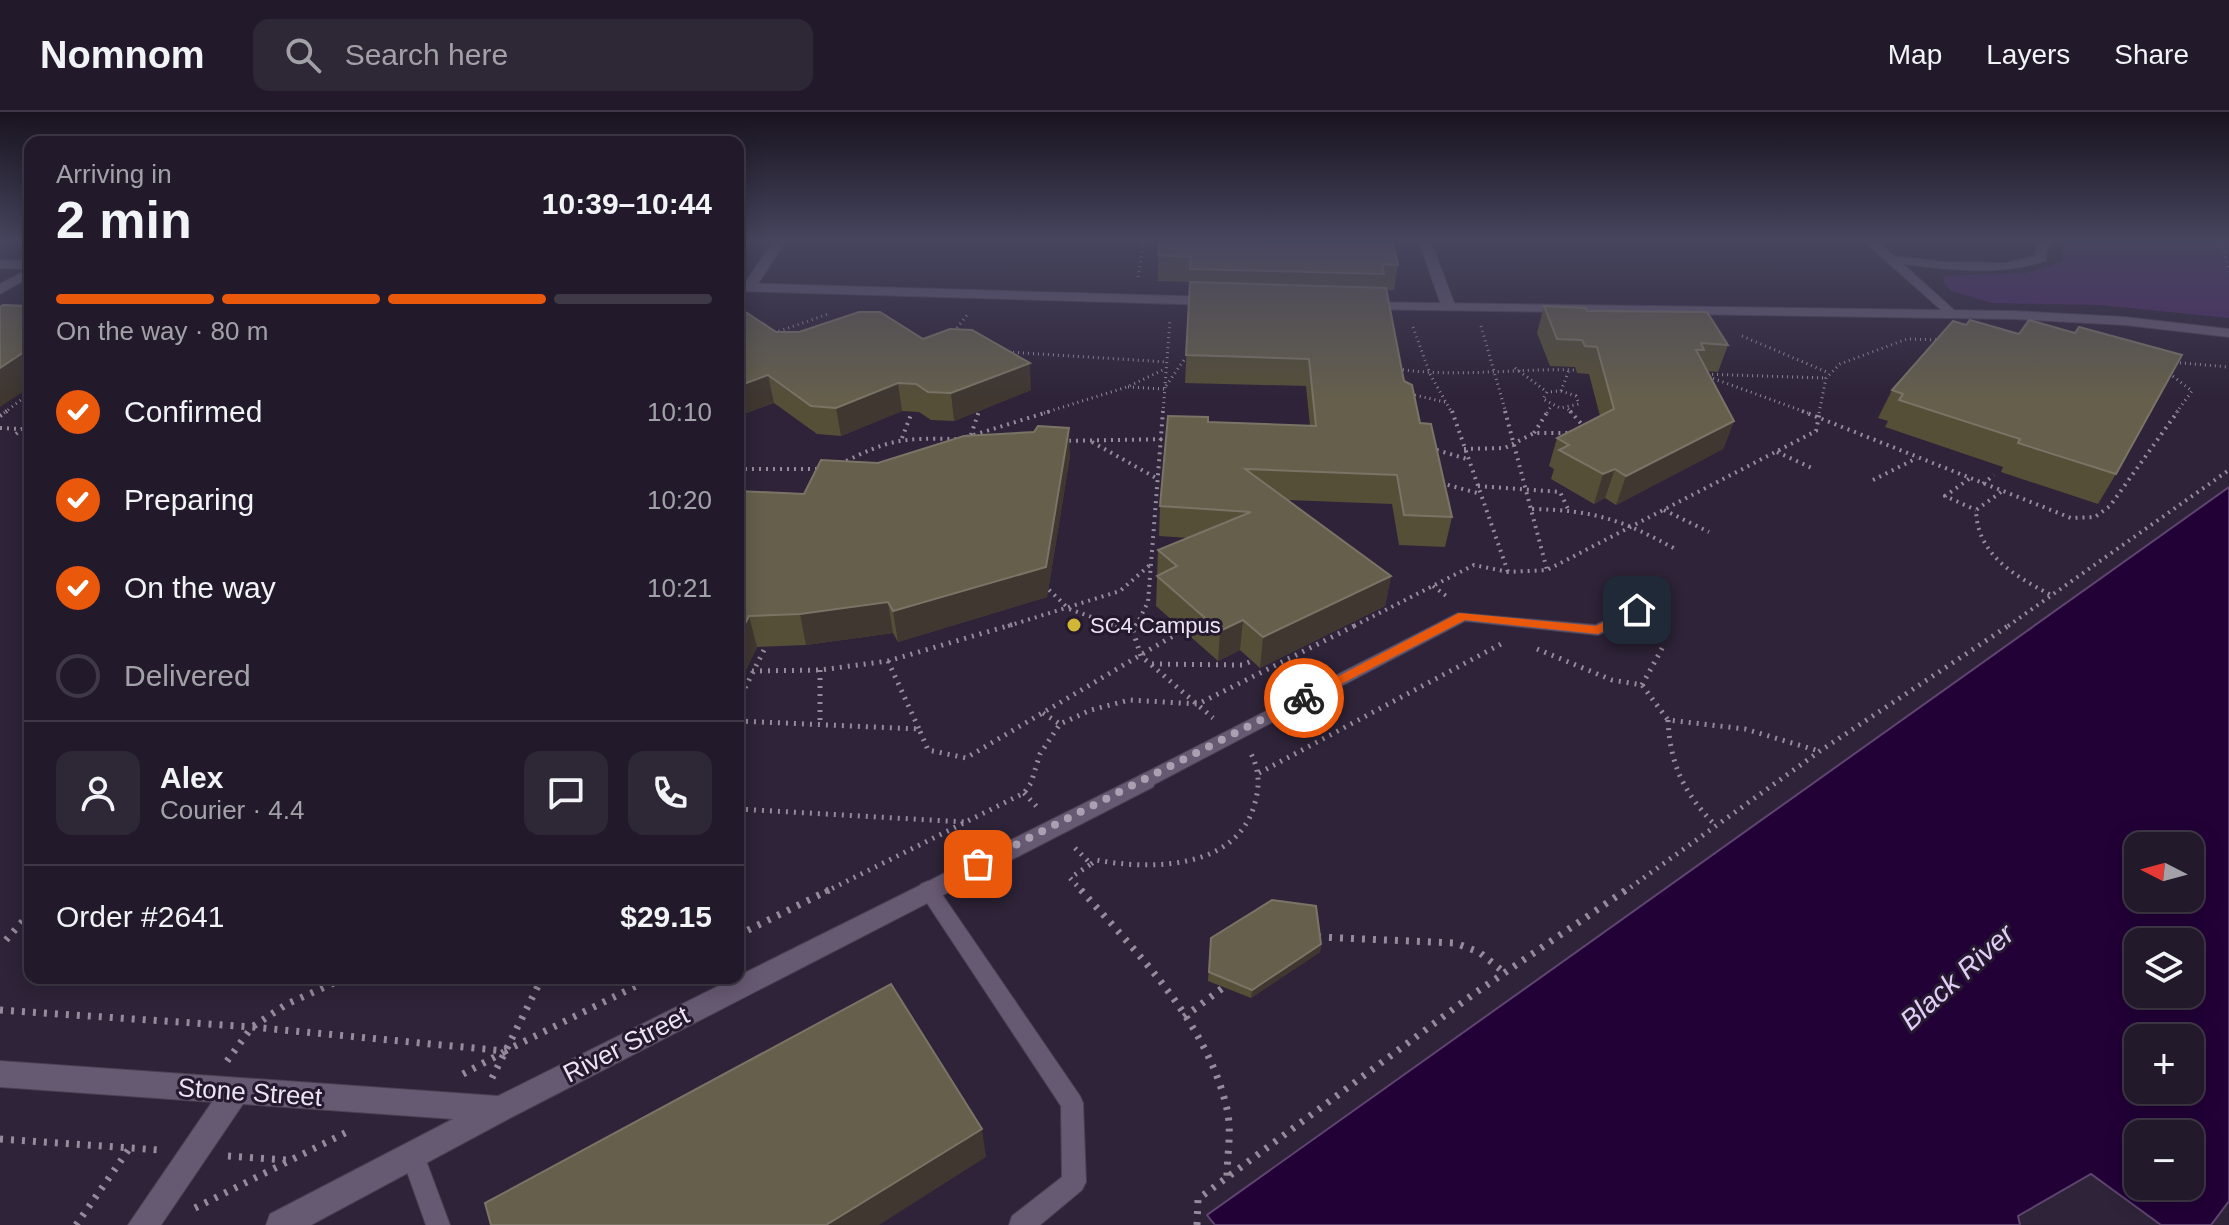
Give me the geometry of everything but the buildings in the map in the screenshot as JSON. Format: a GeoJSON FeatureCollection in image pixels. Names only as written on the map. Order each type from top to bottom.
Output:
{"type":"FeatureCollection","features":[{"type":"Feature","properties":{"kind":"street"},"geometry":{"type":"LineString","coordinates":[[1008,294],[1228,302]]}},
{"type":"Feature","properties":{"kind":"street"},"geometry":{"type":"LineString","coordinates":[[1444,294],[1448,305]]}},
{"type":"Feature","properties":{"kind":"street"},"geometry":{"type":"LineString","coordinates":[[1927,294],[1949,313]]}},
{"type":"Feature","properties":{"kind":"street"},"geometry":{"type":"LineString","coordinates":[[1346,306],[1949,313],[2125,321],[2222,332]]}},
{"type":"Feature","properties":{"kind":"street","name":"River Street"},"geometry":{"type":"LineString","coordinates":[[744,981],[1145,781]]}},
{"type":"Feature","properties":{"kind":"street","name":"River Street"},"geometry":{"type":"LineString","coordinates":[[281,1225],[413,1155],[489,1108],[738,984]]}},
{"type":"Feature","properties":{"kind":"street","name":"Stone Street"},"geometry":{"type":"LineString","coordinates":[[0,1074],[489,1108]]}},
{"type":"Feature","properties":{"kind":"street"},"geometry":{"type":"LineString","coordinates":[[143,1225],[236,1091]]}},
{"type":"Feature","properties":{"kind":"lane"},"geometry":{"type":"LineString","coordinates":[[1145,781],[1463,616],[1598,630],[1637,610]]}},
{"type":"Feature","properties":{"kind":"lane"},"geometry":{"type":"LineString","coordinates":[[928,889],[1072,1103],[1074,1182],[1021,1225]]}},
{"type":"Feature","properties":{"kind":"lane"},"geometry":{"type":"LineString","coordinates":[[413,1155],[438,1225]]}},
{"type":"Feature","properties":{"kind":"path"},"geometry":{"type":"LineString","coordinates":[[949,338],[982,294]]}},
{"type":"Feature","properties":{"kind":"path"},"geometry":{"type":"LineString","coordinates":[[1171,300],[1148,602],[1133,631],[1141,656],[1252,755],[1258,773],[1253,812],[1233,838],[1210,854],[1155,866],[1133,867],[1096,860],[1070,878],[1162,982],[1209,1059],[1227,1112],[1227,1178]]}},
{"type":"Feature","properties":{"kind":"path"},"geometry":{"type":"LineString","coordinates":[[1706,310],[1724,328],[1827,376]]}},
{"type":"Feature","properties":{"kind":"path"},"geometry":{"type":"LineString","coordinates":[[762,337],[836,311]]}},
{"type":"Feature","properties":{"kind":"path"},"geometry":{"type":"LineString","coordinates":[[1410,321],[1430,374],[1449,403],[1508,572]]}},
{"type":"Feature","properties":{"kind":"path"},"geometry":{"type":"LineString","coordinates":[[1480,322],[1547,570]]}},
{"type":"Feature","properties":{"kind":"path"},"geometry":{"type":"LineString","coordinates":[[1693,374],[1827,376],[1865,352],[1907,339],[1948,340]]}},
{"type":"Feature","properties":{"kind":"path"},"geometry":{"type":"LineString","coordinates":[[998,352],[1166,365]]}},
{"type":"Feature","properties":{"kind":"path"},"geometry":{"type":"LineString","coordinates":[[1164,389],[1186,357]]}},
{"type":"Feature","properties":{"kind":"path"},"geometry":{"type":"LineString","coordinates":[[2164,361],[2229,367]]}},
{"type":"Feature","properties":{"kind":"path"},"geometry":{"type":"LineString","coordinates":[[836,465],[878,445],[902,438],[971,438],[1127,387],[1166,365]]}},
{"type":"Feature","properties":{"kind":"path"},"geometry":{"type":"LineString","coordinates":[[1392,369],[1430,374],[1514,368],[1576,370]]}},
{"type":"Feature","properties":{"kind":"path"},"geometry":{"type":"LineString","coordinates":[[1514,368],[1547,392],[1561,391],[1579,400],[1575,407],[1552,405],[1543,399],[1547,392]]}},
{"type":"Feature","properties":{"kind":"path"},"geometry":{"type":"LineString","coordinates":[[1561,391],[1569,370]]}},
{"type":"Feature","properties":{"kind":"path"},"geometry":{"type":"LineString","coordinates":[[1701,374],[1819,417],[2071,518],[2095,517],[2110,506],[2192,391],[2171,374],[2160,370]]}},
{"type":"Feature","properties":{"kind":"path"},"geometry":{"type":"LineString","coordinates":[[744,932],[1024,793],[1031,783],[1040,754],[1060,724],[1091,710],[1129,700],[1198,704],[1474,565],[1508,572],[1547,570],[1816,431],[1827,376]]}},
{"type":"Feature","properties":{"kind":"path"},"geometry":{"type":"LineString","coordinates":[[1127,387],[1164,389]]}},
{"type":"Feature","properties":{"kind":"path"},"geometry":{"type":"LineString","coordinates":[[1397,393],[1425,395],[1449,403]]}},
{"type":"Feature","properties":{"kind":"path"},"geometry":{"type":"LineString","coordinates":[[0,416],[24,398]]}},
{"type":"Feature","properties":{"kind":"path"},"geometry":{"type":"LineString","coordinates":[[1464,449],[1487,451],[1513,446],[1534,433],[1552,405]]}},
{"type":"Feature","properties":{"kind":"path"},"geometry":{"type":"LineString","coordinates":[[1534,433],[1589,432],[1568,408]]}},
{"type":"Feature","properties":{"kind":"path"},"geometry":{"type":"LineString","coordinates":[[971,438],[979,411]]}},
{"type":"Feature","properties":{"kind":"path"},"geometry":{"type":"LineString","coordinates":[[902,438],[912,412]]}},
{"type":"Feature","properties":{"kind":"path"},"geometry":{"type":"LineString","coordinates":[[0,428],[22,429],[16,434]]}},
{"type":"Feature","properties":{"kind":"path"},"geometry":{"type":"LineString","coordinates":[[971,438],[985,440]]}},
{"type":"Feature","properties":{"kind":"path"},"geometry":{"type":"LineString","coordinates":[[1061,441],[1176,439]]}},
{"type":"Feature","properties":{"kind":"path"},"geometry":{"type":"LineString","coordinates":[[1091,441],[1158,479]]}},
{"type":"Feature","properties":{"kind":"path"},"geometry":{"type":"LineString","coordinates":[[1426,448],[1448,451],[1467,459]]}},
{"type":"Feature","properties":{"kind":"path"},"geometry":{"type":"LineString","coordinates":[[1776,451],[1814,469]]}},
{"type":"Feature","properties":{"kind":"path"},"geometry":{"type":"LineString","coordinates":[[1873,480],[1918,457]]}},
{"type":"Feature","properties":{"kind":"path"},"geometry":{"type":"LineString","coordinates":[[839,475],[845,462]]}},
{"type":"Feature","properties":{"kind":"path"},"geometry":{"type":"LineString","coordinates":[[744,469],[828,469]]}},
{"type":"Feature","properties":{"kind":"path"},"geometry":{"type":"LineString","coordinates":[[1197,1225],[1198,1199],[1309,1114],[1820,751],[2229,470]]}},
{"type":"Feature","properties":{"kind":"path"},"geometry":{"type":"LineString","coordinates":[[1983,484],[1994,475]]}},
{"type":"Feature","properties":{"kind":"path"},"geometry":{"type":"LineString","coordinates":[[1970,479],[1945,496],[1976,510]]}},
{"type":"Feature","properties":{"kind":"path"},"geometry":{"type":"LineString","coordinates":[[1432,482],[1481,494]]}},
{"type":"Feature","properties":{"kind":"path"},"geometry":{"type":"LineString","coordinates":[[1478,486],[1494,490],[1560,492],[1568,509]]}},
{"type":"Feature","properties":{"kind":"path"},"geometry":{"type":"LineString","coordinates":[[2001,492],[1976,510],[1974,522],[1984,546],[2005,568],[2051,595]]}},
{"type":"Feature","properties":{"kind":"path"},"geometry":{"type":"LineString","coordinates":[[1532,509],[1600,512],[1633,525],[1677,550]]}},
{"type":"Feature","properties":{"kind":"path"},"geometry":{"type":"LineString","coordinates":[[1663,509],[1709,532]]}},
{"type":"Feature","properties":{"kind":"path"},"geometry":{"type":"LineString","coordinates":[[752,671],[820,670],[888,661],[1069,609],[1120,591],[1151,563]]}},
{"type":"Feature","properties":{"kind":"path"},"geometry":{"type":"LineString","coordinates":[[1041,582],[1069,609],[1133,631]]}},
{"type":"Feature","properties":{"kind":"path"},"geometry":{"type":"LineString","coordinates":[[1258,773],[1512,638],[1475,617],[1433,586]]}},
{"type":"Feature","properties":{"kind":"path"},"geometry":{"type":"LineString","coordinates":[[888,661],[928,750],[966,758],[1183,630]]}},
{"type":"Feature","properties":{"kind":"path"},"geometry":{"type":"LineString","coordinates":[[1524,643],[1612,680],[1642,685],[1668,720],[1669,756],[1690,800],[1715,825]]}},
{"type":"Feature","properties":{"kind":"path"},"geometry":{"type":"LineString","coordinates":[[1642,685],[1665,643]]}},
{"type":"Feature","properties":{"kind":"path"},"geometry":{"type":"LineString","coordinates":[[744,689],[766,646]]}},
{"type":"Feature","properties":{"kind":"path"},"geometry":{"type":"LineString","coordinates":[[1151,664],[1242,665],[1252,661]]}},
{"type":"Feature","properties":{"kind":"path"},"geometry":{"type":"LineString","coordinates":[[1242,665],[1253,676]]}},
{"type":"Feature","properties":{"kind":"path"},"geometry":{"type":"LineString","coordinates":[[820,670],[820,725]]}},
{"type":"Feature","properties":{"kind":"path"},"geometry":{"type":"LineString","coordinates":[[1043,713],[1060,724]]}},
{"type":"Feature","properties":{"kind":"path"},"geometry":{"type":"LineString","coordinates":[[1668,720],[1723,723],[1777,735],[1820,751]]}},
{"type":"Feature","properties":{"kind":"path"},"geometry":{"type":"LineString","coordinates":[[744,721],[919,729]]}},
{"type":"Feature","properties":{"kind":"path"},"geometry":{"type":"LineString","coordinates":[[1024,793],[1091,864]]}},
{"type":"Feature","properties":{"kind":"path"},"geometry":{"type":"LineString","coordinates":[[744,809],[966,822]]}},
{"type":"Feature","properties":{"kind":"path"},"geometry":{"type":"LineString","coordinates":[[6,940],[24,920]]}},
{"type":"Feature","properties":{"kind":"path"},"geometry":{"type":"LineString","coordinates":[[1318,937],[1455,943],[1479,952],[1505,973]]}},
{"type":"Feature","properties":{"kind":"path"},"geometry":{"type":"LineString","coordinates":[[206,1089],[252,1027],[287,1004],[332,984]]}},
{"type":"Feature","properties":{"kind":"path"},"geometry":{"type":"LineString","coordinates":[[489,1108],[505,1051],[539,984]]}},
{"type":"Feature","properties":{"kind":"path"},"geometry":{"type":"LineString","coordinates":[[410,1103],[505,1051],[640,984]]}},
{"type":"Feature","properties":{"kind":"path"},"geometry":{"type":"LineString","coordinates":[[1184,1017],[1224,987]]}},
{"type":"Feature","properties":{"kind":"path"},"geometry":{"type":"LineString","coordinates":[[0,1010],[252,1027],[505,1051]]}},
{"type":"Feature","properties":{"kind":"path"},"geometry":{"type":"LineString","coordinates":[[190,1211],[355,1128]]}},
{"type":"Feature","properties":{"kind":"path"},"geometry":{"type":"LineString","coordinates":[[0,1139],[287,1160]]}},
{"type":"Feature","properties":{"kind":"path"},"geometry":{"type":"LineString","coordinates":[[76,1225],[130,1148]]}},
{"type":"Feature","properties":{"kind":"shaded area"},"geometry":{"type":"Polygon","coordinates":[[[1961,294],[2229,294],[2229,318],[2101,305],[1992,303],[1961,294]]]}},
{"type":"Feature","properties":{"kind":"water","name":"Black River"},"geometry":{"type":"Polygon","coordinates":[[[2229,487],[2229,1201],[2211,1225],[2161,1225],[2127,1200],[2204,1200],[2204,1120],[2124,1120],[2124,1198],[2091,1174],[2018,1216],[2020,1225],[1215,1225],[1207,1215],[2229,487]]]}},
{"type":"Feature","properties":{"kind":"way so far"},"geometry":{"type":"LineString","coordinates":[[978,864],[1304,698]]}},
{"type":"Feature","properties":{"kind":"place","name":"SC4 Campus"},"geometry":{"type":"Point","coordinates":[1074,625]}},
{"type":"Feature","properties":{"kind":"route"},"geometry":{"type":"LineString","coordinates":[[1304,698],[1463,616],[1598,630],[1637,610]]}}]}
